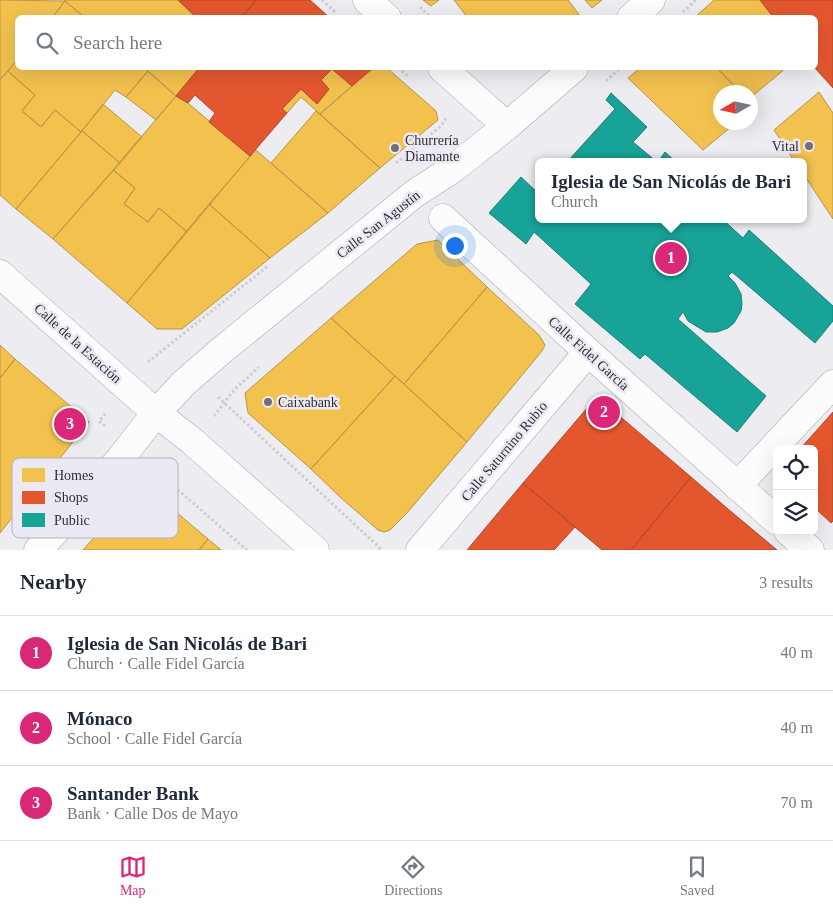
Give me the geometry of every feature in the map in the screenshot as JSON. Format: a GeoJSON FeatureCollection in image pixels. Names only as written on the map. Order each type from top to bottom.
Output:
{"type":"FeatureCollection","features":[{"type":"Feature","properties":{"kind":"street"},"geometry":{"type":"LineString","coordinates":[[367,0],[384,15]]}},
{"type":"Feature","properties":{"kind":"street"},"geometry":{"type":"LineString","coordinates":[[634,15],[651,0]]}},
{"type":"Feature","properties":{"kind":"street"},"geometry":{"type":"LineString","coordinates":[[444,70],[507,126]]}},
{"type":"Feature","properties":{"kind":"street","name":"Calle San Agustín"},"geometry":{"type":"LineString","coordinates":[[119,458],[156,413],[184,383],[222,350],[414,194],[454,168],[507,126],[572,70]]}},
{"type":"Feature","properties":{"kind":"street","name":"Calle Fidel García"},"geometry":{"type":"LineString","coordinates":[[443,218],[588,352],[773,518]]}},
{"type":"Feature","properties":{"kind":"street","name":"Calle de la Estación"},"geometry":{"type":"LineString","coordinates":[[0,274],[156,413],[192,441]]}},
{"type":"Feature","properties":{"kind":"street","name":"Calle Saturnino Rubio"},"geometry":{"type":"LineString","coordinates":[[420,550],[588,352]]}},
{"type":"Feature","properties":{"kind":"street"},"geometry":{"type":"LineString","coordinates":[[737,486],[833,384]]}},
{"type":"Feature","properties":{"kind":"street"},"geometry":{"type":"LineString","coordinates":[[192,441],[315,550]]}},
{"type":"Feature","properties":{"kind":"street"},"geometry":{"type":"LineString","coordinates":[[793,535],[810,550]]}},
{"type":"Feature","properties":{"kind":"street","name":"Calle San Agustín"},"geometry":{"type":"LineString","coordinates":[[38,550],[49,538]]}},
{"type":"Feature","properties":{"kind":"path"},"geometry":{"type":"LineString","coordinates":[[322,0],[338,15]]}},
{"type":"Feature","properties":{"kind":"path"},"geometry":{"type":"LineString","coordinates":[[679,15],[696,0]]}},
{"type":"Feature","properties":{"kind":"path"},"geometry":{"type":"LineString","coordinates":[[400,70],[412,80]]}},
{"type":"Feature","properties":{"kind":"path"},"geometry":{"type":"LineString","coordinates":[[389,168],[441,126],[446,119],[445,114]]}},
{"type":"Feature","properties":{"kind":"path"},"geometry":{"type":"LineString","coordinates":[[170,346],[269,265]]}},
{"type":"Feature","properties":{"kind":"path"},"geometry":{"type":"LineString","coordinates":[[178,459],[244,380],[266,361]]}},
{"type":"Feature","properties":{"kind":"path"},"geometry":{"type":"LineString","coordinates":[[224,403],[382,550]]}},
{"type":"Feature","properties":{"kind":"path"},"geometry":{"type":"LineString","coordinates":[[129,447],[141,458]]}},
{"type":"Feature","properties":{"kind":"path"},"geometry":{"type":"LineString","coordinates":[[178,491],[246,550]]}},
{"type":"Feature","properties":{"kind":"building: Homes"},"geometry":{"type":"Polygon","coordinates":[[[0,0],[65,1],[54,15],[15,15],[15,62],[0,80],[0,0]]]}},
{"type":"Feature","properties":{"kind":"building: Homes"},"geometry":{"type":"Polygon","coordinates":[[[64,0],[178,0],[194,15],[82,15],[64,0]]]}},
{"type":"Feature","properties":{"kind":"building: Homes"},"geometry":{"type":"Polygon","coordinates":[[[423,0],[439,0],[431,6],[423,0]]]}},
{"type":"Feature","properties":{"kind":"building: Homes"},"geometry":{"type":"Polygon","coordinates":[[[454,0],[568,0],[579,15],[466,15],[454,0]]]}},
{"type":"Feature","properties":{"kind":"building: Homes"},"geometry":{"type":"Polygon","coordinates":[[[585,0],[602,0],[592,8],[585,0]]]}},
{"type":"Feature","properties":{"kind":"building: Homes"},"geometry":{"type":"Polygon","coordinates":[[[714,0],[760,0],[772,15],[697,15],[714,0]]]}},
{"type":"Feature","properties":{"kind":"building: Homes"},"geometry":{"type":"Polygon","coordinates":[[[65,1],[81,15],[54,15],[65,1]]]}},
{"type":"Feature","properties":{"kind":"building: Homes"},"geometry":{"type":"Polygon","coordinates":[[[15,63],[15,70],[148,71],[126,97],[115,90],[81,132],[55,110],[41,127],[22,111],[35,95],[8,71],[15,63]]]}},
{"type":"Feature","properties":{"kind":"building: Homes"},"geometry":{"type":"Polygon","coordinates":[[[146,70],[197,70],[176,96],[146,70]]]}},
{"type":"Feature","properties":{"kind":"building: Homes"},"geometry":{"type":"Polygon","coordinates":[[[333,70],[352,86],[320,114],[301,97],[287,113],[282,109],[301,89],[317,104],[329,89],[321,80],[333,70]]]}},
{"type":"Feature","properties":{"kind":"building: Homes"},"geometry":{"type":"Polygon","coordinates":[[[371,70],[389,70],[436,111],[438,120],[380,168],[320,114],[371,70]]]}},
{"type":"Feature","properties":{"kind":"building: Homes"},"geometry":{"type":"Polygon","coordinates":[[[638,70],[719,70],[733,85],[713,85],[713,130],[727,130],[703,150],[628,78],[638,70]]]}},
{"type":"Feature","properties":{"kind":"building: Homes"},"geometry":{"type":"Polygon","coordinates":[[[719,70],[784,70],[758,91],[758,85],[733,85],[719,70]]]}},
{"type":"Feature","properties":{"kind":"building: Homes"},"geometry":{"type":"Polygon","coordinates":[[[8,71],[35,95],[22,111],[41,127],[55,110],[81,132],[16,209],[0,195],[0,80],[8,71]]]}},
{"type":"Feature","properties":{"kind":"building: Homes"},"geometry":{"type":"Polygon","coordinates":[[[148,71],[176,96],[156,120],[126,97],[148,71]]]}},
{"type":"Feature","properties":{"kind":"building: Homes","name":"Vital"},"geometry":{"type":"Polygon","coordinates":[[[819,92],[833,113],[833,219],[807,180],[807,158],[792,158],[774,130],[819,92]]]}},
{"type":"Feature","properties":{"kind":"building: Homes"},"geometry":{"type":"Polygon","coordinates":[[[176,96],[188,103],[250,156],[187,232],[159,208],[148,222],[124,204],[135,188],[113,170],[176,96]]]}},
{"type":"Feature","properties":{"kind":"building: Homes"},"geometry":{"type":"Polygon","coordinates":[[[103,104],[142,137],[120,163],[82,131],[103,104]]]}},
{"type":"Feature","properties":{"kind":"building: Homes"},"geometry":{"type":"Polygon","coordinates":[[[316,111],[380,168],[328,213],[271,163],[316,111]]]}},
{"type":"Feature","properties":{"kind":"building: Homes"},"geometry":{"type":"Polygon","coordinates":[[[82,131],[120,163],[53,239],[16,209],[82,131]]]}},
{"type":"Feature","properties":{"kind":"building: Homes"},"geometry":{"type":"Polygon","coordinates":[[[256,150],[328,213],[270,258],[209,204],[256,150]]]}},
{"type":"Feature","properties":{"kind":"building: Homes"},"geometry":{"type":"Polygon","coordinates":[[[113,170],[135,188],[124,204],[148,222],[159,208],[187,232],[127,303],[53,239],[113,170]]]}},
{"type":"Feature","properties":{"kind":"building: Homes"},"geometry":{"type":"Polygon","coordinates":[[[209,204],[270,258],[182,329],[157,329],[127,303],[209,204]]]}},
{"type":"Feature","properties":{"kind":"building: Homes"},"geometry":{"type":"Polygon","coordinates":[[[438,240],[487,287],[404,384],[331,318],[417,244],[438,240]]]}},
{"type":"Feature","properties":{"kind":"building: Homes"},"geometry":{"type":"Polygon","coordinates":[[[487,287],[539,335],[545,345],[467,442],[404,384],[487,287]]]}},
{"type":"Feature","properties":{"kind":"building: Homes"},"geometry":{"type":"Polygon","coordinates":[[[331,318],[395,376],[311,469],[248,413],[245,393],[331,318]]]}},
{"type":"Feature","properties":{"kind":"building: Homes"},"geometry":{"type":"Polygon","coordinates":[[[0,345],[15,359],[0,378],[0,345]]]}},
{"type":"Feature","properties":{"kind":"building: Homes"},"geometry":{"type":"Polygon","coordinates":[[[15,359],[89,422],[60,458],[12,458],[12,518],[0,533],[0,378],[15,359]]]}},
{"type":"Feature","properties":{"kind":"building: Homes"},"geometry":{"type":"Polygon","coordinates":[[[395,376],[467,442],[407,513],[390,530],[384,532],[378,530],[311,469],[395,376]]]}},
{"type":"Feature","properties":{"kind":"building: Homes"},"geometry":{"type":"Polygon","coordinates":[[[178,514],[208,539],[199,550],[83,550],[94,538],[178,538],[178,514]]]}},
{"type":"Feature","properties":{"kind":"building: Homes"},"geometry":{"type":"Polygon","coordinates":[[[208,539],[220,549],[221,550],[199,550],[208,539]]]}},
{"type":"Feature","properties":{"kind":"building: Shops"},"geometry":{"type":"Polygon","coordinates":[[[178,0],[256,0],[244,15],[194,15],[178,0]]]}},
{"type":"Feature","properties":{"kind":"building: Shops"},"geometry":{"type":"Polygon","coordinates":[[[256,0],[310,0],[327,15],[244,15],[256,0]]]}},
{"type":"Feature","properties":{"kind":"building: Shops"},"geometry":{"type":"Polygon","coordinates":[[[760,0],[833,0],[833,88],[817,70],[818,15],[772,15],[760,0]]]}},
{"type":"Feature","properties":{"kind":"building: Shops"},"geometry":{"type":"Polygon","coordinates":[[[197,70],[331,70],[321,80],[329,89],[317,104],[301,89],[282,109],[287,113],[250,156],[209,122],[215,113],[195,95],[188,103],[176,96],[197,70]]]}},
{"type":"Feature","properties":{"kind":"building: Shops"},"geometry":{"type":"Polygon","coordinates":[[[333,70],[371,70],[352,86],[333,70]]]}},
{"type":"Feature","properties":{"kind":"building: Shops"},"geometry":{"type":"Polygon","coordinates":[[[588,407],[609,407],[691,477],[631,550],[602,550],[523,483],[588,407]]]}},
{"type":"Feature","properties":{"kind":"building: Shops"},"geometry":{"type":"Polygon","coordinates":[[[833,412],[833,521],[831,523],[818,511],[818,445],[804,445],[833,412]]]}},
{"type":"Feature","properties":{"kind":"building: Shops"},"geometry":{"type":"Polygon","coordinates":[[[691,477],[728,509],[777,550],[631,550],[691,477]]]}},
{"type":"Feature","properties":{"kind":"building: Shops"},"geometry":{"type":"Polygon","coordinates":[[[523,483],[575,527],[554,550],[467,550],[523,483]]]}},
{"type":"Feature","properties":{"kind":"building: Public"},"geometry":{"type":"Polygon","coordinates":[[[611,93],[647,127],[633,142],[652,158],[571,158],[615,109],[606,100],[611,93]]]}},
{"type":"Feature","properties":{"kind":"building: Public"},"geometry":{"type":"Polygon","coordinates":[[[665,152],[672,158],[661,158],[665,152]]]}},
{"type":"Feature","properties":{"kind":"building: Public"},"geometry":{"type":"Polygon","coordinates":[[[521,177],[535,190],[535,223],[726,223],[743,238],[749,230],[833,306],[833,321],[815,343],[732,272],[728,276],[735,283],[741,294],[742,304],[741,311],[734,323],[728,328],[717,332],[706,332],[688,321],[683,312],[678,319],[766,396],[737,432],[645,354],[640,359],[575,304],[591,284],[534,232],[526,244],[489,213],[521,177]]]}},
{"type":"Feature","properties":{"kind":"place","name":"Vital"},"geometry":{"type":"Point","coordinates":[809,146]}},
{"type":"Feature","properties":{"kind":"place","name":"Churrería Diamante"},"geometry":{"type":"Point","coordinates":[395,148]}},
{"type":"Feature","properties":{"kind":"place","name":"Iglesia de San Nicolás de Bari"},"geometry":{"type":"Point","coordinates":[671,258]}},
{"type":"Feature","properties":{"kind":"place","name":"Caixabank"},"geometry":{"type":"Point","coordinates":[268,402]}},
{"type":"Feature","properties":{"kind":"place","name":"Mónaco"},"geometry":{"type":"Point","coordinates":[604,412]}},
{"type":"Feature","properties":{"kind":"place","name":"Santander Bank"},"geometry":{"type":"Point","coordinates":[70,424]}}]}
